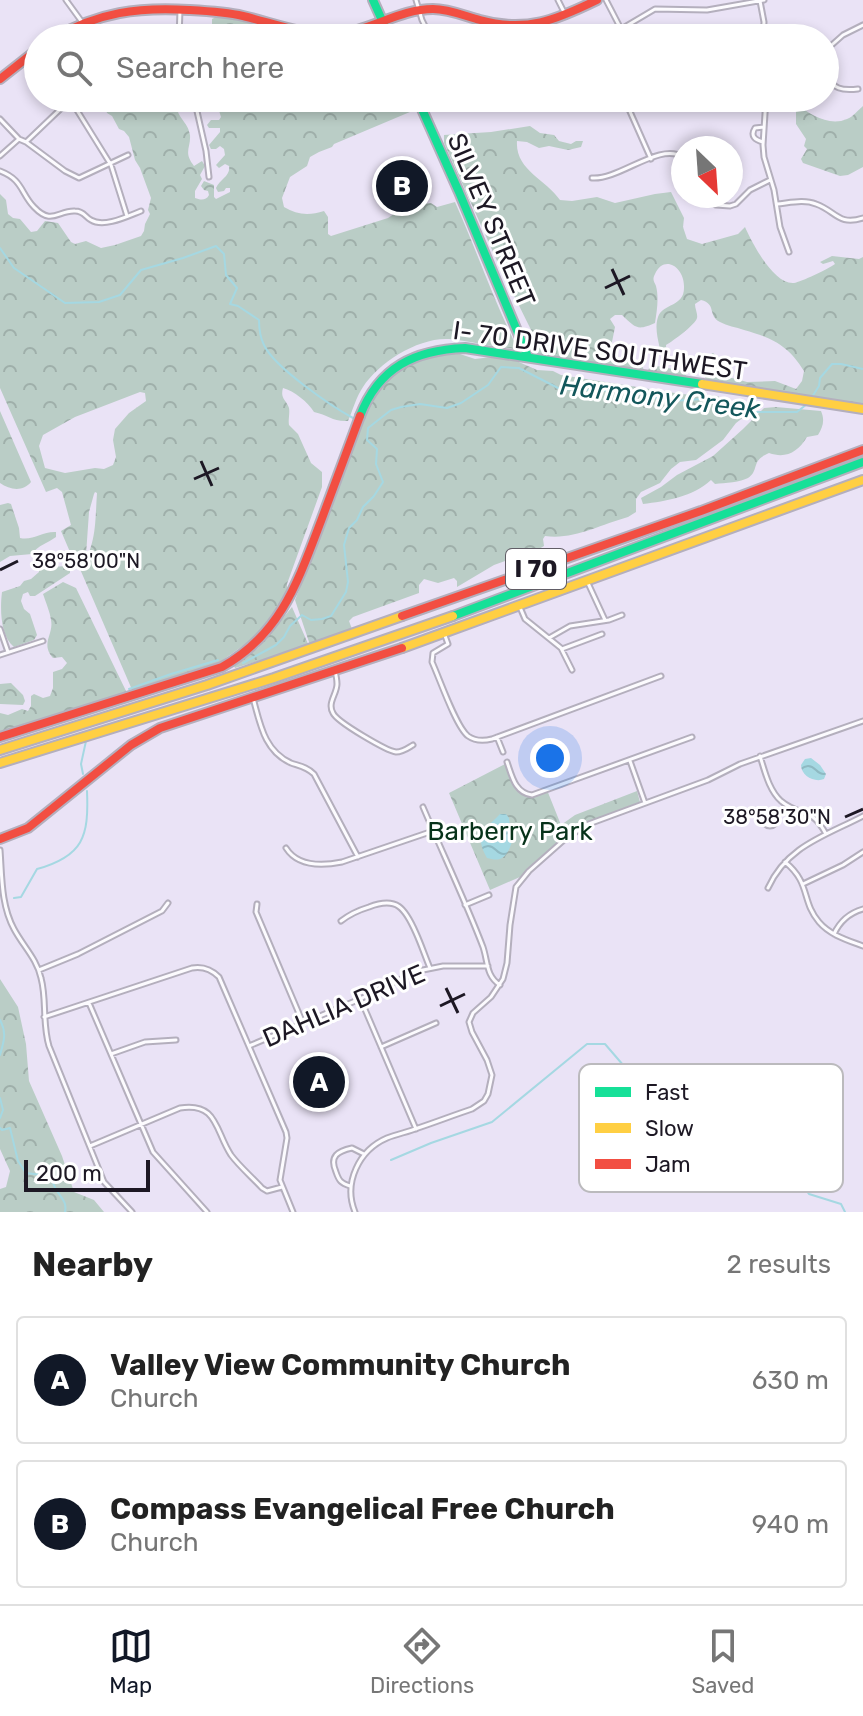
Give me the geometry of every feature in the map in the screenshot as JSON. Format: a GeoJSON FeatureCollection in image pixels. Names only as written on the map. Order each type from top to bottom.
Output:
{"type":"FeatureCollection","features":[{"type":"Feature","properties":{"kind":"main road"},"geometry":{"type":"LineString","coordinates":[[373,0],[384,24]]}},
{"type":"Feature","properties":{"kind":"main road"},"geometry":{"type":"LineString","coordinates":[[541,24],[566,16],[597,0]]}},
{"type":"Feature","properties":{"kind":"main road"},"geometry":{"type":"LineString","coordinates":[[374,24],[417,5],[497,24]]}},
{"type":"Feature","properties":{"kind":"main road"},"geometry":{"type":"LineString","coordinates":[[78,24],[99,16],[136,9],[217,12],[276,24]]}},
{"type":"Feature","properties":{"kind":"main road"},"geometry":{"type":"LineString","coordinates":[[0,79],[24,60]]}},
{"type":"Feature","properties":{"kind":"main road","name":"SILVEY STREET"},"geometry":{"type":"LineString","coordinates":[[423,112],[528,357]]}},
{"type":"Feature","properties":{"kind":"main road","name":"I- 70 DRIVE SOUTHWEST"},"geometry":{"type":"LineString","coordinates":[[0,737],[234,661],[270,628],[296,586],[366,401],[383,378],[398,365],[426,352],[465,348],[863,409]]}},
{"type":"Feature","properties":{"kind":"main road","name":"I 70"},"geometry":{"type":"LineString","coordinates":[[0,750],[207,685],[686,517],[863,450]]}},
{"type":"Feature","properties":{"kind":"main road","name":"I 70"},"geometry":{"type":"LineString","coordinates":[[0,763],[274,678],[466,612],[863,462]]}},
{"type":"Feature","properties":{"kind":"main road"},"geometry":{"type":"LineString","coordinates":[[0,839],[28,828],[131,745],[160,728],[444,633],[863,480]]}},
{"type":"Feature","properties":{"kind":"street"},"geometry":{"type":"LineString","coordinates":[[66,0],[82,22]]}},
{"type":"Feature","properties":{"kind":"street"},"geometry":{"type":"LineString","coordinates":[[558,0],[566,16]]}},
{"type":"Feature","properties":{"kind":"street"},"geometry":{"type":"LineString","coordinates":[[606,0],[618,24]]}},
{"type":"Feature","properties":{"kind":"street"},"geometry":{"type":"LineString","coordinates":[[630,24],[655,9],[707,10],[762,0],[764,24]]}},
{"type":"Feature","properties":{"kind":"street"},"geometry":{"type":"LineString","coordinates":[[417,5],[425,24]]}},
{"type":"Feature","properties":{"kind":"street"},"geometry":{"type":"LineString","coordinates":[[180,10],[180,24]]}},
{"type":"Feature","properties":{"kind":"street"},"geometry":{"type":"LineString","coordinates":[[839,39],[863,25]]}},
{"type":"Feature","properties":{"kind":"street"},"geometry":{"type":"LineString","coordinates":[[839,89],[858,89]]}},
{"type":"Feature","properties":{"kind":"street"},"geometry":{"type":"LineString","coordinates":[[26,142],[57,112]]}},
{"type":"Feature","properties":{"kind":"street"},"geometry":{"type":"LineString","coordinates":[[79,112],[111,165],[127,216]]}},
{"type":"Feature","properties":{"kind":"street"},"geometry":{"type":"LineString","coordinates":[[197,112],[209,177]]}},
{"type":"Feature","properties":{"kind":"street"},"geometry":{"type":"LineString","coordinates":[[630,112],[651,159]]}},
{"type":"Feature","properties":{"kind":"street"},"geometry":{"type":"LineString","coordinates":[[765,112],[764,157],[789,252]]}},
{"type":"Feature","properties":{"kind":"street"},"geometry":{"type":"LineString","coordinates":[[0,119],[19,139],[79,178],[128,155]]}},
{"type":"Feature","properties":{"kind":"street"},"geometry":{"type":"LineString","coordinates":[[763,142],[757,141],[752,133],[755,128],[764,127]]}},
{"type":"Feature","properties":{"kind":"street"},"geometry":{"type":"LineString","coordinates":[[1,155],[19,139]]}},
{"type":"Feature","properties":{"kind":"street"},"geometry":{"type":"LineString","coordinates":[[592,178],[603,178],[671,153]]}},
{"type":"Feature","properties":{"kind":"street"},"geometry":{"type":"LineString","coordinates":[[0,171],[19,182],[33,206],[44,215],[54,217],[73,210],[83,212],[93,222],[102,223],[141,211]]}},
{"type":"Feature","properties":{"kind":"street"},"geometry":{"type":"LineString","coordinates":[[743,199],[750,190],[770,180]]}},
{"type":"Feature","properties":{"kind":"street"},"geometry":{"type":"LineString","coordinates":[[777,204],[807,201],[842,220],[863,218]]}},
{"type":"Feature","properties":{"kind":"street"},"geometry":{"type":"LineString","coordinates":[[587,581],[605,620]]}},
{"type":"Feature","properties":{"kind":"street"},"geometry":{"type":"LineString","coordinates":[[519,605],[525,619],[562,649],[572,670]]}},
{"type":"Feature","properties":{"kind":"street"},"geometry":{"type":"LineString","coordinates":[[549,638],[570,626],[622,615]]}},
{"type":"Feature","properties":{"kind":"street"},"geometry":{"type":"LineString","coordinates":[[0,629],[8,652]]}},
{"type":"Feature","properties":{"kind":"street"},"geometry":{"type":"LineString","coordinates":[[444,633],[448,644],[433,653],[432,662],[462,730],[472,739],[497,737],[661,676]]}},
{"type":"Feature","properties":{"kind":"street"},"geometry":{"type":"LineString","coordinates":[[562,649],[602,634]]}},
{"type":"Feature","properties":{"kind":"street"},"geometry":{"type":"LineString","coordinates":[[0,655],[43,641]]}},
{"type":"Feature","properties":{"kind":"street"},"geometry":{"type":"LineString","coordinates":[[335,671],[337,686],[331,711],[337,718],[389,750],[402,751],[413,745]]}},
{"type":"Feature","properties":{"kind":"street"},"geometry":{"type":"LineString","coordinates":[[253,698],[268,743],[281,757],[314,774],[358,857]]}},
{"type":"Feature","properties":{"kind":"street"},"geometry":{"type":"LineString","coordinates":[[355,1212],[350,1186],[364,1154],[384,1139],[472,1109],[488,1094],[492,1075],[469,1022],[473,1013],[500,985],[507,963],[510,925],[519,881],[564,840],[586,825],[708,780],[760,756],[863,721]]}},
{"type":"Feature","properties":{"kind":"street"},"geometry":{"type":"LineString","coordinates":[[497,737],[503,752]]}},
{"type":"Feature","properties":{"kind":"street"},"geometry":{"type":"LineString","coordinates":[[507,762],[517,787],[532,795],[692,737]]}},
{"type":"Feature","properties":{"kind":"street"},"geometry":{"type":"LineString","coordinates":[[760,756],[770,786],[779,799],[810,815],[826,835]]}},
{"type":"Feature","properties":{"kind":"street"},"geometry":{"type":"LineString","coordinates":[[629,760],[645,803]]}},
{"type":"Feature","properties":{"kind":"street"},"geometry":{"type":"LineString","coordinates":[[423,807],[483,948],[491,978],[500,985]]}},
{"type":"Feature","properties":{"kind":"street"},"geometry":{"type":"LineString","coordinates":[[768,888],[797,850],[863,816]]}},
{"type":"Feature","properties":{"kind":"street"},"geometry":{"type":"LineString","coordinates":[[286,848],[291,856],[310,864],[329,865],[433,831]]}},
{"type":"Feature","properties":{"kind":"street"},"geometry":{"type":"LineString","coordinates":[[0,850],[7,913],[39,970],[45,1034],[49,1046],[104,1182],[132,1212]]}},
{"type":"Feature","properties":{"kind":"street"},"geometry":{"type":"LineString","coordinates":[[803,884],[863,852]]}},
{"type":"Feature","properties":{"kind":"street"},"geometry":{"type":"LineString","coordinates":[[785,862],[795,870],[813,913],[822,925],[834,934],[863,946]]}},
{"type":"Feature","properties":{"kind":"street"},"geometry":{"type":"LineString","coordinates":[[465,905],[489,895]]}},
{"type":"Feature","properties":{"kind":"street"},"geometry":{"type":"LineString","coordinates":[[39,970],[78,954],[162,911],[168,903]]}},
{"type":"Feature","properties":{"kind":"street"},"geometry":{"type":"LineString","coordinates":[[257,904],[256,912],[303,1023]]}},
{"type":"Feature","properties":{"kind":"street"},"geometry":{"type":"LineString","coordinates":[[341,921],[373,905],[395,904],[409,917],[430,968]]}},
{"type":"Feature","properties":{"kind":"street"},"geometry":{"type":"LineString","coordinates":[[834,934],[849,915],[863,909]]}},
{"type":"Feature","properties":{"kind":"street","name":"DAHLIA DRIVE"},"geometry":{"type":"LineString","coordinates":[[249,1046],[418,971],[488,966]]}},
{"type":"Feature","properties":{"kind":"street"},"geometry":{"type":"LineString","coordinates":[[44,1017],[198,967],[213,971],[219,977],[287,1138],[280,1173],[282,1187],[293,1212]]}},
{"type":"Feature","properties":{"kind":"street"},"geometry":{"type":"LineString","coordinates":[[360,999],[416,1129]]}},
{"type":"Feature","properties":{"kind":"street"},"geometry":{"type":"LineString","coordinates":[[89,1003],[153,1152],[207,1212]]}},
{"type":"Feature","properties":{"kind":"street"},"geometry":{"type":"LineString","coordinates":[[381,1047],[436,1023]]}},
{"type":"Feature","properties":{"kind":"street"},"geometry":{"type":"LineString","coordinates":[[111,1054],[145,1042],[176,1040]]}},
{"type":"Feature","properties":{"kind":"street"},"geometry":{"type":"LineString","coordinates":[[90,1146],[180,1108],[192,1106],[201,1108],[214,1120],[233,1157],[262,1188],[267,1191],[282,1187]]}},
{"type":"Feature","properties":{"kind":"street"},"geometry":{"type":"LineString","coordinates":[[350,1186],[339,1180],[333,1160],[338,1153],[352,1148],[364,1154]]}},
{"type":"Feature","properties":{"kind":"green space"},"geometry":{"type":"Polygon","coordinates":[[[226,17],[254,24],[212,24],[212,19],[226,17]]]}},
{"type":"Feature","properties":{"kind":"green space"},"geometry":{"type":"Polygon","coordinates":[[[863,106],[863,167],[840,176],[803,163],[801,159],[807,149],[804,146],[806,139],[796,124],[796,112],[809,112],[827,120],[840,121],[849,118],[863,106]]]}},
{"type":"Feature","properties":{"kind":"green space"},"geometry":{"type":"Polygon","coordinates":[[[107,112],[178,112],[190,135],[189,157],[194,166],[202,161],[205,166],[195,191],[195,198],[201,200],[209,195],[201,186],[204,181],[214,185],[216,199],[230,192],[230,188],[218,192],[216,188],[229,169],[225,164],[219,168],[216,165],[225,155],[224,149],[220,146],[211,149],[209,145],[220,128],[209,128],[207,125],[211,120],[219,120],[219,112],[410,112],[310,157],[307,166],[290,177],[282,198],[284,207],[303,214],[324,211],[331,236],[388,218],[401,209],[414,209],[431,203],[437,207],[455,202],[518,349],[449,339],[437,339],[413,347],[389,360],[370,378],[358,395],[348,421],[314,412],[300,397],[283,388],[283,397],[289,408],[289,425],[298,434],[311,463],[322,472],[322,487],[281,606],[258,635],[220,662],[133,692],[80,569],[92,542],[97,493],[89,512],[86,555],[76,566],[61,531],[71,525],[62,492],[57,488],[46,492],[0,388],[0,194],[6,200],[8,214],[20,219],[31,232],[37,231],[45,221],[58,223],[71,242],[86,241],[101,248],[141,236],[150,214],[151,198],[129,137],[119,129],[107,112]],[[140,392],[75,417],[43,435],[39,446],[45,468],[65,473],[104,469],[113,465],[116,457],[115,429],[129,413],[146,401],[145,393],[140,392]]]}},
{"type":"Feature","properties":{"kind":"green space"},"geometry":{"type":"Polygon","coordinates":[[[530,126],[540,133],[554,135],[559,141],[571,144],[583,141],[581,147],[568,150],[549,146],[539,148],[517,141],[521,160],[526,167],[560,200],[597,197],[615,203],[671,192],[671,208],[679,208],[687,239],[702,244],[738,234],[745,227],[765,262],[786,282],[797,282],[832,266],[835,264],[833,261],[820,262],[832,256],[863,257],[863,405],[706,381],[705,361],[713,353],[724,362],[721,375],[747,382],[775,381],[796,389],[804,371],[792,355],[778,344],[720,322],[709,304],[701,300],[695,304],[696,321],[666,345],[667,368],[687,371],[686,376],[650,373],[650,367],[663,366],[657,335],[658,317],[664,309],[681,299],[684,288],[678,269],[668,264],[659,268],[654,278],[657,295],[655,323],[640,327],[622,315],[610,319],[615,327],[611,347],[620,359],[642,366],[644,370],[641,372],[538,355],[534,336],[444,143],[444,135],[530,126]]]}},
{"type":"Feature","properties":{"kind":"green space"},"geometry":{"type":"Polygon","coordinates":[[[437,351],[451,351],[475,359],[512,359],[537,370],[561,375],[681,394],[718,396],[718,408],[722,413],[748,414],[736,423],[723,440],[696,460],[680,462],[660,483],[641,492],[636,499],[636,512],[628,517],[576,534],[545,536],[544,546],[539,549],[494,565],[457,587],[454,578],[438,583],[424,579],[419,585],[419,593],[353,617],[349,621],[351,632],[310,645],[295,600],[367,406],[378,388],[400,367],[417,357],[437,351]]]}},
{"type":"Feature","properties":{"kind":"green space"},"geometry":{"type":"Polygon","coordinates":[[[764,408],[821,411],[823,423],[818,435],[807,437],[791,453],[763,456],[752,475],[745,479],[715,484],[711,480],[688,494],[643,504],[641,498],[713,456],[764,408]]]}},
{"type":"Feature","properties":{"kind":"green space"},"geometry":{"type":"Polygon","coordinates":[[[0,411],[31,482],[20,489],[0,483],[0,411]]]}},
{"type":"Feature","properties":{"kind":"green space"},"geometry":{"type":"Polygon","coordinates":[[[11,504],[20,538],[51,532],[56,532],[56,537],[32,554],[10,556],[0,562],[0,505],[11,504]]]}},
{"type":"Feature","properties":{"kind":"green space"},"geometry":{"type":"Polygon","coordinates":[[[36,561],[52,566],[67,566],[70,573],[35,596],[30,596],[28,592],[23,594],[21,601],[30,614],[37,635],[34,640],[14,647],[4,629],[2,592],[31,579],[39,572],[36,561]]]}},
{"type":"Feature","properties":{"kind":"green space"},"geometry":{"type":"Polygon","coordinates":[[[63,582],[76,588],[127,693],[0,734],[0,713],[8,715],[22,709],[28,711],[31,696],[50,696],[53,672],[67,663],[62,657],[53,658],[49,653],[47,643],[51,620],[43,594],[63,582]]]}},
{"type":"Feature","properties":{"kind":"green space"},"geometry":{"type":"Polygon","coordinates":[[[292,607],[309,646],[235,668],[258,648],[292,607]]]}},
{"type":"Feature","properties":{"kind":"green space"},"geometry":{"type":"Polygon","coordinates":[[[11,683],[23,695],[23,705],[0,704],[0,684],[11,683]]]}},
{"type":"Feature","properties":{"kind":"green space","name":"Barberry Park"},"geometry":{"type":"Polygon","coordinates":[[[507,763],[517,787],[527,795],[547,790],[561,825],[575,815],[637,791],[640,802],[576,829],[520,877],[490,890],[449,793],[507,763]]]}},
{"type":"Feature","properties":{"kind":"green space"},"geometry":{"type":"Polygon","coordinates":[[[0,979],[18,1007],[26,1044],[29,1081],[62,1156],[74,1192],[94,1200],[104,1212],[0,1212],[0,1189],[6,1187],[10,1171],[0,1149],[0,979]]]}},
{"type":"Feature","properties":{"kind":"water"},"geometry":{"type":"Polygon","coordinates":[[[811,758],[826,774],[824,779],[813,779],[803,772],[801,765],[805,759],[811,758]]]}},
{"type":"Feature","properties":{"kind":"water"},"geometry":{"type":"Polygon","coordinates":[[[500,814],[506,814],[509,818],[512,843],[507,853],[496,860],[487,858],[481,837],[500,814]]]}},
{"type":"Feature","properties":{"kind":"waterway"},"geometry":{"type":"LineString","coordinates":[[0,248],[14,268],[65,303],[99,302],[120,295],[141,270],[216,246],[224,254],[226,275],[237,288],[230,304],[259,320],[264,345],[279,364],[331,405],[353,418]]}},
{"type":"Feature","properties":{"kind":"waterway","name":"Harmony Creek"},"geometry":{"type":"LineString","coordinates":[[812,397],[820,378],[832,364],[863,369]]}},
{"type":"Feature","properties":{"kind":"waterway","name":"Harmony Creek"},"geometry":{"type":"LineString","coordinates":[[243,663],[276,645],[302,615],[311,620],[331,616],[346,592],[348,582],[344,545],[349,528],[383,482],[376,464],[377,449],[367,440],[368,428],[391,410],[420,404],[447,408],[461,403],[488,385],[501,367],[519,368],[560,389],[623,391],[671,401],[702,399],[714,402],[729,412],[797,412],[807,404]]}},
{"type":"Feature","properties":{"kind":"waterway","name":"Harmony Creek"},"geometry":{"type":"LineString","coordinates":[[129,689],[218,660]]}},
{"type":"Feature","properties":{"kind":"waterway","name":"Harmony Creek"},"geometry":{"type":"LineString","coordinates":[[83,774],[81,764],[86,741]]}},
{"type":"Feature","properties":{"kind":"waterway","name":"Harmony Creek"},"geometry":{"type":"LineString","coordinates":[[14,898],[21,897],[37,869],[74,851],[84,832],[87,791]]}},
{"type":"Feature","properties":{"kind":"waterway","name":"Harmony Creek"},"geometry":{"type":"LineString","coordinates":[[0,1020],[4,1033],[0,1055]]}},
{"type":"Feature","properties":{"kind":"waterway"},"geometry":{"type":"LineString","coordinates":[[391,1160],[492,1122],[587,1044],[605,1044],[622,1064]]}},
{"type":"Feature","properties":{"kind":"waterway","name":"Harmony Creek"},"geometry":{"type":"LineString","coordinates":[[0,1098],[3,1110],[0,1118]]}},
{"type":"Feature","properties":{"kind":"waterway","name":"Harmony Creek"},"geometry":{"type":"LineString","coordinates":[[0,1128],[10,1128],[18,1161],[26,1173],[50,1176],[65,1203],[65,1212]]}},
{"type":"Feature","properties":{"kind":"waterway"},"geometry":{"type":"LineString","coordinates":[[807,1192],[841,1204],[845,1212]]}},
{"type":"Feature","properties":{"kind":"traffic: fast"},"geometry":{"type":"LineString","coordinates":[[373,0],[384,24]]}},
{"type":"Feature","properties":{"kind":"traffic: fast"},"geometry":{"type":"LineString","coordinates":[[423,112],[528,357]]}},
{"type":"Feature","properties":{"kind":"traffic: fast"},"geometry":{"type":"LineString","coordinates":[[360,416],[377,385],[388,373],[415,357],[447,349],[465,348],[702,384]]}},
{"type":"Feature","properties":{"kind":"traffic: fast"},"geometry":{"type":"LineString","coordinates":[[453,616],[863,462]]}},
{"type":"Feature","properties":{"kind":"traffic: slow"},"geometry":{"type":"LineString","coordinates":[[702,384],[863,409]]}},
{"type":"Feature","properties":{"kind":"traffic: slow"},"geometry":{"type":"LineString","coordinates":[[402,648],[863,480]]}},
{"type":"Feature","properties":{"kind":"traffic: slow"},"geometry":{"type":"LineString","coordinates":[[0,750],[207,685],[402,616]]}},
{"type":"Feature","properties":{"kind":"traffic: slow"},"geometry":{"type":"LineString","coordinates":[[0,763],[274,678],[453,616]]}},
{"type":"Feature","properties":{"kind":"traffic: jam"},"geometry":{"type":"LineString","coordinates":[[531,24],[554,19],[597,0]]}},
{"type":"Feature","properties":{"kind":"traffic: jam"},"geometry":{"type":"LineString","coordinates":[[82,24],[119,13],[153,9],[230,14],[273,24]]}},
{"type":"Feature","properties":{"kind":"traffic: jam"},"geometry":{"type":"LineString","coordinates":[[376,24],[408,13],[433,9],[497,24]]}},
{"type":"Feature","properties":{"kind":"traffic: jam"},"geometry":{"type":"LineString","coordinates":[[0,79],[24,60]]}},
{"type":"Feature","properties":{"kind":"traffic: jam"},"geometry":{"type":"LineString","coordinates":[[0,737],[222,667],[259,639],[295,585],[360,416]]}},
{"type":"Feature","properties":{"kind":"traffic: jam"},"geometry":{"type":"LineString","coordinates":[[402,616],[701,511],[863,450]]}},
{"type":"Feature","properties":{"kind":"traffic: jam"},"geometry":{"type":"LineString","coordinates":[[0,839],[28,828],[131,745],[160,728],[402,648]]}},
{"type":"Feature","properties":{"kind":"place","name":"Compass Evangelical Free Church"},"geometry":{"type":"Point","coordinates":[402,186]}},
{"type":"Feature","properties":{"kind":"place","name":"Valley View Community Church"},"geometry":{"type":"Point","coordinates":[319,1082]}}]}
